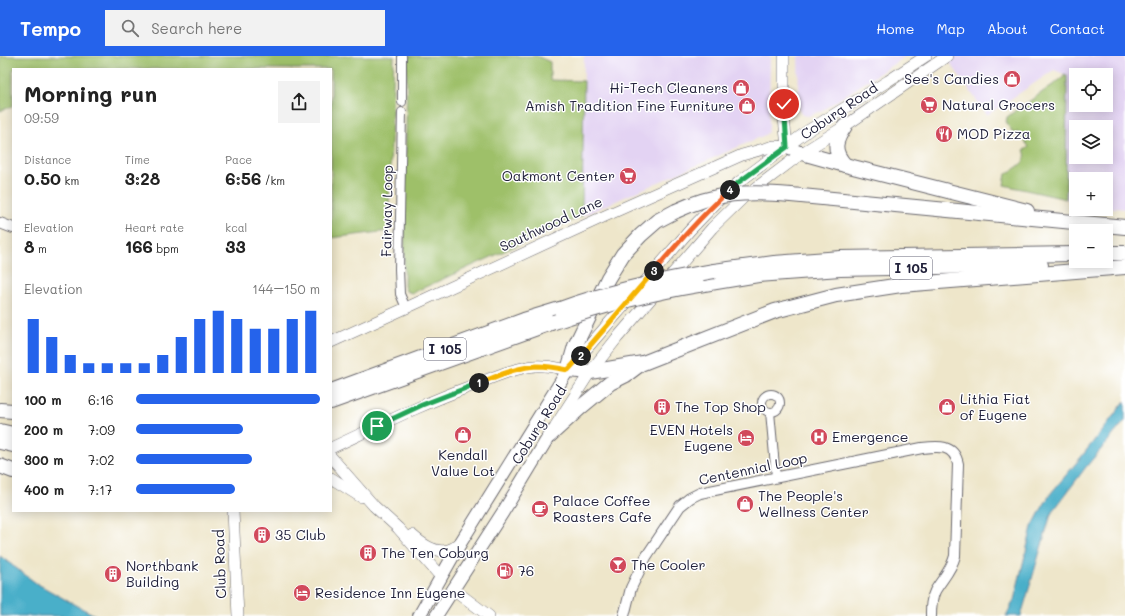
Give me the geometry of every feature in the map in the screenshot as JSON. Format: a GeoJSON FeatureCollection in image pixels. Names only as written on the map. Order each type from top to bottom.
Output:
{"type":"FeatureCollection","features":[{"type":"Feature","properties":{"kind":"highway"},"geometry":{"type":"LineString","coordinates":[[845,126],[838,135],[836,143],[837,153],[840,160],[845,165]]}},
{"type":"Feature","properties":{"kind":"highway"},"geometry":{"type":"LineString","coordinates":[[802,153],[1072,222]]}},
{"type":"Feature","properties":{"kind":"highway"},"geometry":{"type":"LineString","coordinates":[[626,371],[590,372],[568,370],[579,339],[608,278],[623,254],[657,221],[696,201],[734,193],[773,194],[1125,227]]}},
{"type":"Feature","properties":{"kind":"highway"},"geometry":{"type":"LineString","coordinates":[[1113,253],[1125,252]]}},
{"type":"Feature","properties":{"kind":"highway","name":"I 105"},"geometry":{"type":"LineString","coordinates":[[332,391],[524,320],[589,299],[656,282],[714,271],[774,263],[841,258],[1069,254]]}},
{"type":"Feature","properties":{"kind":"highway","name":"I 105"},"geometry":{"type":"LineString","coordinates":[[332,402],[597,308],[639,297],[698,285],[758,275],[840,269],[1125,263]]}},
{"type":"Feature","properties":{"kind":"highway"},"geometry":{"type":"LineString","coordinates":[[549,436],[581,407],[626,371],[775,311],[836,295],[901,285],[1125,267]]}},
{"type":"Feature","properties":{"kind":"highway"},"geometry":{"type":"LineString","coordinates":[[0,410],[12,411]]}},
{"type":"Feature","properties":{"kind":"highway"},"geometry":{"type":"LineString","coordinates":[[0,431],[12,434]]}},
{"type":"Feature","properties":{"kind":"highway"},"geometry":{"type":"LineString","coordinates":[[0,442],[12,445]]}},
{"type":"Feature","properties":{"kind":"highway"},"geometry":{"type":"LineString","coordinates":[[0,466],[12,471]]}},
{"type":"Feature","properties":{"kind":"main road"},"geometry":{"type":"LineString","coordinates":[[784,56],[784,118],[787,147],[802,153]]}},
{"type":"Feature","properties":{"kind":"main road","name":"Coburg Road"},"geometry":{"type":"LineString","coordinates":[[419,616],[461,542],[568,370],[690,230],[739,182],[809,130],[926,56]]}},
{"type":"Feature","properties":{"kind":"main road","name":"Coburg Road"},"geometry":{"type":"LineString","coordinates":[[436,616],[590,372],[616,338],[712,228],[744,198],[802,153],[845,126],[947,56]]}},
{"type":"Feature","properties":{"kind":"main road","name":"Southwood Lane"},"geometry":{"type":"LineString","coordinates":[[332,342],[605,216],[742,155],[774,146],[787,147]]}},
{"type":"Feature","properties":{"kind":"main road"},"geometry":{"type":"LineString","coordinates":[[332,448],[422,405],[509,372],[537,366],[568,370]]}},
{"type":"Feature","properties":{"kind":"main road"},"geometry":{"type":"LineString","coordinates":[[332,458],[374,506],[398,528],[441,577]]}},
{"type":"Feature","properties":{"kind":"main road"},"geometry":{"type":"LineString","coordinates":[[332,479],[374,506]]}},
{"type":"Feature","properties":{"kind":"main road","name":"Club Road"},"geometry":{"type":"LineString","coordinates":[[233,512],[238,616]]}},
{"type":"Feature","properties":{"kind":"main road"},"geometry":{"type":"LineString","coordinates":[[398,528],[408,531],[421,543],[431,548],[441,550],[452,549],[461,542]]}},
{"type":"Feature","properties":{"kind":"main road"},"geometry":{"type":"LineString","coordinates":[[428,599],[438,591],[453,589],[489,616]]}},
{"type":"Feature","properties":{"kind":"street"},"geometry":{"type":"LineString","coordinates":[[402,56],[402,102]]}},
{"type":"Feature","properties":{"kind":"street","name":"Fairway Loop"},"geometry":{"type":"LineString","coordinates":[[402,112],[399,282],[400,294],[406,308]]}},
{"type":"Feature","properties":{"kind":"street"},"geometry":{"type":"LineString","coordinates":[[0,223],[12,228]]}},
{"type":"Feature","properties":{"kind":"street"},"geometry":{"type":"LineString","coordinates":[[770,412],[776,478]]}},
{"type":"Feature","properties":{"kind":"street","name":"Centennial Loop"},"geometry":{"type":"LineString","coordinates":[[624,616],[631,588],[646,557],[680,506],[690,498],[700,494],[776,478],[932,447],[942,447],[950,450],[956,458],[958,464],[955,556],[952,568],[935,591],[932,599],[931,616]]}},
{"type":"Feature","properties":{"kind":"shaded area","name":"Oakmont Center"},"geometry":{"type":"Polygon","coordinates":[[[584,56],[770,56],[768,132],[765,135],[582,216],[584,56]]]}},
{"type":"Feature","properties":{"kind":"shaded area"},"geometry":{"type":"Polygon","coordinates":[[[798,56],[906,56],[821,111],[808,116],[802,115],[799,109],[798,56]]]}},
{"type":"Feature","properties":{"kind":"shaded area"},"geometry":{"type":"Polygon","coordinates":[[[956,56],[1125,56],[1125,209],[1113,208],[1113,172],[1069,172],[1069,200],[1066,199],[1067,75],[1054,70],[987,115],[949,61],[956,56]]]}},
{"type":"Feature","properties":{"kind":"green space"},"geometry":{"type":"Polygon","coordinates":[[[0,56],[394,56],[388,231],[332,238],[332,68],[12,68],[12,106],[0,111],[0,56]]]}},
{"type":"Feature","properties":{"kind":"green space"},"geometry":{"type":"Polygon","coordinates":[[[407,56],[537,56],[550,62],[550,80],[584,81],[582,216],[412,293],[406,291],[404,286],[407,56]]]}},
{"type":"Feature","properties":{"kind":"green space"},"geometry":{"type":"Polygon","coordinates":[[[1064,74],[1067,75],[1066,199],[1004,185],[1006,174],[1021,164],[1025,158],[1024,150],[1029,147],[1018,132],[1014,134],[1006,123],[1007,117],[1064,77],[1064,74]]]}},
{"type":"Feature","properties":{"kind":"water"},"geometry":{"type":"Polygon","coordinates":[[[1125,401],[1125,421],[1086,467],[1051,514],[1021,616],[1006,616],[1014,600],[1032,527],[1042,508],[1051,493],[1125,401]]]}},
{"type":"Feature","properties":{"kind":"water"},"geometry":{"type":"Polygon","coordinates":[[[0,556],[36,583],[97,616],[0,616],[0,556]]]}},
{"type":"Feature","properties":{"kind":"place","name":"See's Candies"},"geometry":{"type":"Point","coordinates":[1012,79]}},
{"type":"Feature","properties":{"kind":"place","name":"Hi-Tech Cleaners"},"geometry":{"type":"Point","coordinates":[741,88]}},
{"type":"Feature","properties":{"kind":"place","name":"Natural Grocers"},"geometry":{"type":"Point","coordinates":[929,105]}},
{"type":"Feature","properties":{"kind":"place","name":"Amish Tradition Fine Furniture"},"geometry":{"type":"Point","coordinates":[747,106]}},
{"type":"Feature","properties":{"kind":"place","name":"MOD Pizza"},"geometry":{"type":"Point","coordinates":[944,134]}},
{"type":"Feature","properties":{"kind":"place","name":"Oakmont Center"},"geometry":{"type":"Point","coordinates":[628,176]}},
{"type":"Feature","properties":{"kind":"place","name":"The Top Shop"},"geometry":{"type":"Point","coordinates":[662,407]}},
{"type":"Feature","properties":{"kind":"place","name":"Lithia Fiat of Eugene"},"geometry":{"type":"Point","coordinates":[947,407]}},
{"type":"Feature","properties":{"kind":"place","name":"Kendall Value Lot"},"geometry":{"type":"Point","coordinates":[463,435]}},
{"type":"Feature","properties":{"kind":"place","name":"Emergence"},"geometry":{"type":"Point","coordinates":[819,437]}},
{"type":"Feature","properties":{"kind":"place","name":"EVEN Hotels Eugene"},"geometry":{"type":"Point","coordinates":[746,438]}},
{"type":"Feature","properties":{"kind":"place","name":"The People's Wellness Center"},"geometry":{"type":"Point","coordinates":[745,504]}},
{"type":"Feature","properties":{"kind":"place","name":"Palace Coffee Roasters Cafe"},"geometry":{"type":"Point","coordinates":[540,509]}},
{"type":"Feature","properties":{"kind":"place","name":"35 Club"},"geometry":{"type":"Point","coordinates":[262,535]}},
{"type":"Feature","properties":{"kind":"place","name":"The Ten Coburg"},"geometry":{"type":"Point","coordinates":[368,553]}},
{"type":"Feature","properties":{"kind":"place","name":"The Cooler"},"geometry":{"type":"Point","coordinates":[618,565]}},
{"type":"Feature","properties":{"kind":"place","name":"76"},"geometry":{"type":"Point","coordinates":[505,571]}},
{"type":"Feature","properties":{"kind":"place","name":"Northbank Building"},"geometry":{"type":"Point","coordinates":[113,574]}},
{"type":"Feature","properties":{"kind":"place","name":"Residence Inn Eugene"},"geometry":{"type":"Point","coordinates":[302,593]}},
{"type":"Feature","properties":{"kind":"route"},"geometry":{"type":"LineString","coordinates":[[377,426],[422,405],[509,372],[537,366],[568,370],[690,230],[718,201],[739,182],[787,147],[784,104]]}}]}
